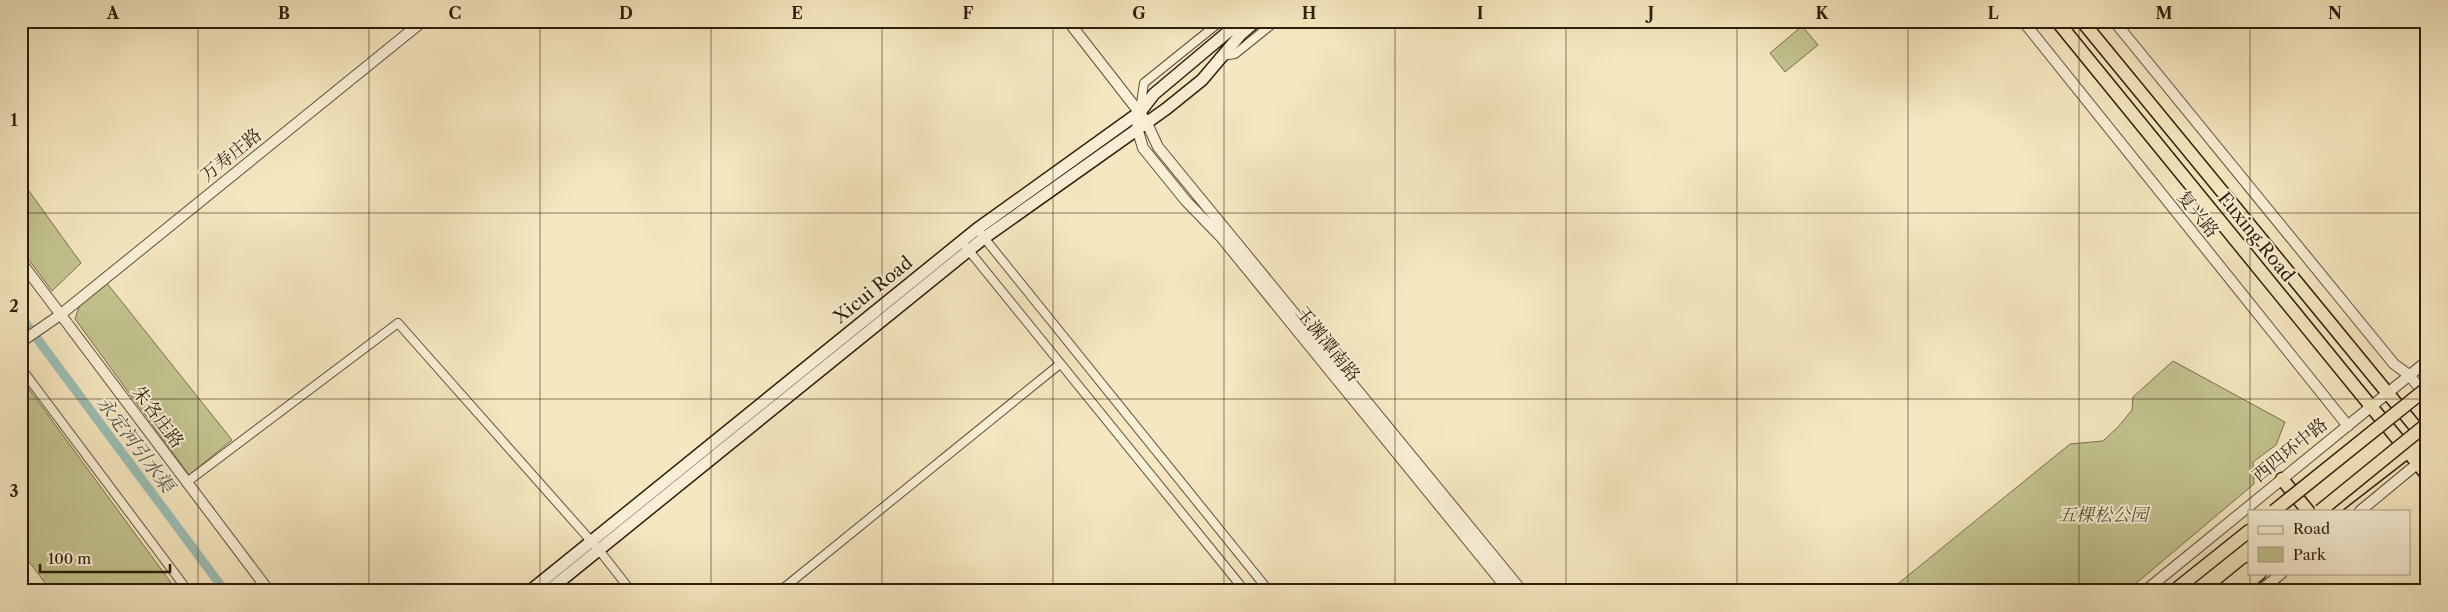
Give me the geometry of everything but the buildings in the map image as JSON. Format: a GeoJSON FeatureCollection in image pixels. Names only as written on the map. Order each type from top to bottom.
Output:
{"type":"FeatureCollection","features":[{"type":"Feature","properties":{"kind":"highway","name":"Fuxing Road"},"geometry":{"type":"LineString","coordinates":[[2057,21],[2427,475]]}},
{"type":"Feature","properties":{"kind":"highway","name":"Fuxing Road"},"geometry":{"type":"LineString","coordinates":[[2082,21],[2427,443]]}},
{"type":"Feature","properties":{"kind":"highway"},"geometry":{"type":"LineString","coordinates":[[2275,510],[2427,388]]}},
{"type":"Feature","properties":{"kind":"highway"},"geometry":{"type":"LineString","coordinates":[[2321,510],[2427,424]]}},
{"type":"Feature","properties":{"kind":"highway"},"geometry":{"type":"LineString","coordinates":[[2331,510],[2407,452],[2427,443]]}},
{"type":"Feature","properties":{"kind":"highway"},"geometry":{"type":"LineString","coordinates":[[2282,479],[2307,510]]}},
{"type":"Feature","properties":{"kind":"highway"},"geometry":{"type":"LineString","coordinates":[[2174,591],[2248,531]]}},
{"type":"Feature","properties":{"kind":"highway"},"geometry":{"type":"LineString","coordinates":[[2222,591],[2248,570]]}},
{"type":"Feature","properties":{"kind":"highway"},"geometry":{"type":"LineString","coordinates":[[2239,591],[2259,574]]}},
{"type":"Feature","properties":{"kind":"main road","name":"Xicui Road"},"geometry":{"type":"LineString","coordinates":[[981,234],[1141,120],[1154,94],[1241,21]]}},
{"type":"Feature","properties":{"kind":"main road","name":"Xicui Road"},"geometry":{"type":"LineString","coordinates":[[530,591],[965,246],[1141,120],[1166,109],[1202,80],[1240,34],[1256,21]]}},
{"type":"Feature","properties":{"kind":"main road","name":"Xicui Road"},"geometry":{"type":"LineString","coordinates":[[548,591],[965,246]]}},
{"type":"Feature","properties":{"kind":"street","name":"万寿庄路"},"geometry":{"type":"LineString","coordinates":[[21,342],[58,316],[423,21]]}},
{"type":"Feature","properties":{"kind":"street"},"geometry":{"type":"LineString","coordinates":[[1068,21],[1141,120]]}},
{"type":"Feature","properties":{"kind":"street"},"geometry":{"type":"LineString","coordinates":[[1141,120],[1144,83],[1221,21]]}},
{"type":"Feature","properties":{"kind":"street"},"geometry":{"type":"LineString","coordinates":[[1222,56],[1235,54],[1276,21]]}},
{"type":"Feature","properties":{"kind":"street","name":"复兴路"},"geometry":{"type":"LineString","coordinates":[[2023,21],[2348,426]]}},
{"type":"Feature","properties":{"kind":"street"},"geometry":{"type":"LineString","coordinates":[[2114,21],[2394,364],[2409,375],[2427,397]]}},
{"type":"Feature","properties":{"kind":"street","name":"玉渊潭南路"},"geometry":{"type":"LineString","coordinates":[[1141,120],[1143,148],[1180,193],[1221,237],[1509,591]]}},
{"type":"Feature","properties":{"kind":"street","name":"玉渊潭南路"},"geometry":{"type":"LineString","coordinates":[[1141,120],[1158,147],[1522,591]]}},
{"type":"Feature","properties":{"kind":"street"},"geometry":{"type":"LineString","coordinates":[[981,234],[1269,591]]}},
{"type":"Feature","properties":{"kind":"street"},"geometry":{"type":"LineString","coordinates":[[965,246],[1245,591]]}},
{"type":"Feature","properties":{"kind":"street","name":"朱各庄路"},"geometry":{"type":"LineString","coordinates":[[21,262],[58,316],[188,482],[269,591]]}},
{"type":"Feature","properties":{"kind":"street"},"geometry":{"type":"LineString","coordinates":[[188,482],[398,323],[599,550],[631,591]]}},
{"type":"Feature","properties":{"kind":"street"},"geometry":{"type":"LineString","coordinates":[[2409,375],[2427,361]]}},
{"type":"Feature","properties":{"kind":"street"},"geometry":{"type":"LineString","coordinates":[[780,591],[1060,364]]}},
{"type":"Feature","properties":{"kind":"street"},"geometry":{"type":"LineString","coordinates":[[21,368],[188,591]]}},
{"type":"Feature","properties":{"kind":"street","name":"西四环中路"},"geometry":{"type":"LineString","coordinates":[[2145,591],[2409,375]]}},
{"type":"Feature","properties":{"kind":"street"},"geometry":{"type":"LineString","coordinates":[[2361,510],[2418,464],[2427,443]]}},
{"type":"Feature","properties":{"kind":"street"},"geometry":{"type":"LineString","coordinates":[[2260,591],[2281,574]]}},
{"type":"Feature","properties":{"kind":"green space"},"geometry":{"type":"Polygon","coordinates":[[[1802,26],[1818,45],[1785,72],[1770,53],[1802,26]]]}},
{"type":"Feature","properties":{"kind":"green space"},"geometry":{"type":"Polygon","coordinates":[[[21,180],[81,263],[52,291],[21,249],[21,180]]]}},
{"type":"Feature","properties":{"kind":"green space"},"geometry":{"type":"Polygon","coordinates":[[[106,282],[232,440],[189,475],[75,319],[79,307],[106,282]]]}},
{"type":"Feature","properties":{"kind":"green space","name":"五棵松公园"},"geometry":{"type":"Polygon","coordinates":[[[2173,361],[2285,422],[2276,445],[2253,462],[2254,484],[2127,591],[1889,591],[2070,444],[2103,441],[2132,410],[2133,397],[2173,361]]]}},
{"type":"Feature","properties":{"kind":"green space"},"geometry":{"type":"Polygon","coordinates":[[[21,378],[177,591],[51,591],[21,551],[21,378]]]}},
{"type":"Feature","properties":{"kind":"waterway","name":"永定河引水渠"},"geometry":{"type":"LineString","coordinates":[[21,317],[225,591]]}}]}
